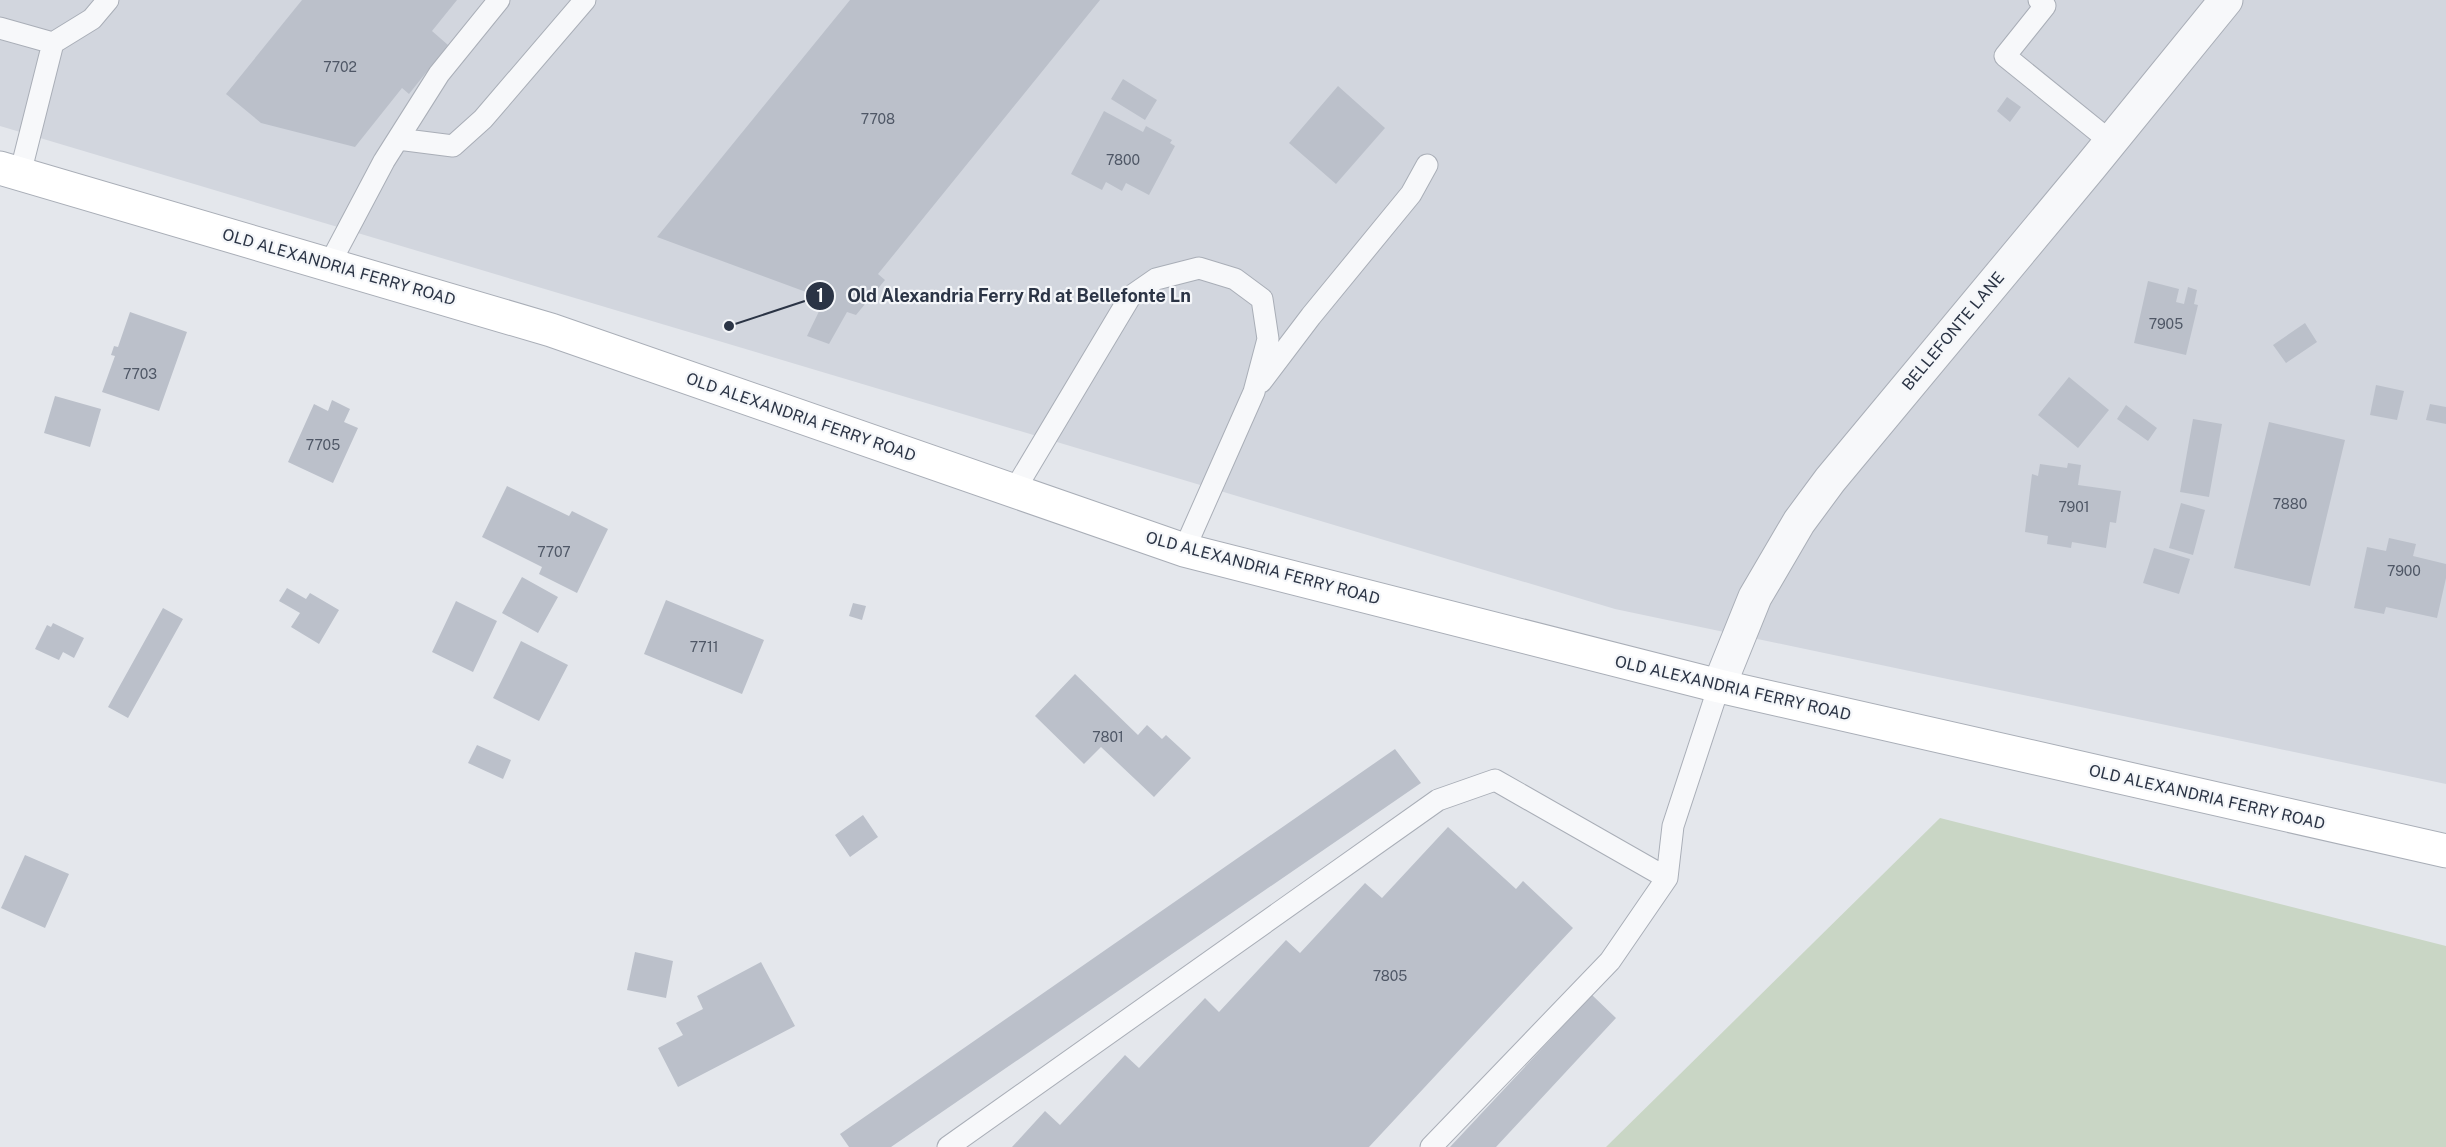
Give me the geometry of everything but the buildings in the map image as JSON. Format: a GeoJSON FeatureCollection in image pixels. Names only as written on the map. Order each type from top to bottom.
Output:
{"type":"FeatureCollection","features":[{"type":"Feature","properties":{"kind":"main road","name":"OLD ALEXANDRIA FERRY ROAD"},"geometry":{"type":"LineString","coordinates":[[10,171],[551,330],[1184,550],[1719,686],[2446,851]]}},
{"type":"Feature","properties":{"kind":"street","name":"BELLEFONTE LANE"},"geometry":{"type":"LineString","coordinates":[[1719,686],[1755,597],[1799,522],[1830,480],[2226,0]]}},
{"type":"Feature","properties":{"kind":"lane"},"geometry":{"type":"LineString","coordinates":[[10,171],[53,43],[92,19],[108,0]]}},
{"type":"Feature","properties":{"kind":"lane"},"geometry":{"type":"LineString","coordinates":[[329,265],[384,161],[439,74],[498,0]]}},
{"type":"Feature","properties":{"kind":"lane"},"geometry":{"type":"LineString","coordinates":[[398,139],[453,146],[483,119],[585,0]]}},
{"type":"Feature","properties":{"kind":"lane"},"geometry":{"type":"LineString","coordinates":[[2039,0],[2045,6],[2005,56],[2111,142]]}},
{"type":"Feature","properties":{"kind":"lane"},"geometry":{"type":"LineString","coordinates":[[0,28],[53,43]]}},
{"type":"Feature","properties":{"kind":"lane"},"geometry":{"type":"LineString","coordinates":[[1254,392],[1311,316],[1411,195],[1427,165]]}},
{"type":"Feature","properties":{"kind":"lane"},"geometry":{"type":"LineString","coordinates":[[1014,490],[1130,297],[1156,279],[1198,268],[1235,279],[1262,300],[1268,339],[1254,392],[1184,550]]}},
{"type":"Feature","properties":{"kind":"lane"},"geometry":{"type":"LineString","coordinates":[[1431,1147],[1610,961],[1667,878],[1673,826],[1719,686]]}},
{"type":"Feature","properties":{"kind":"lane"},"geometry":{"type":"LineString","coordinates":[[948,1147],[1438,800],[1495,780],[1667,878]]}},
{"type":"Feature","properties":{"kind":"shaded area"},"geometry":{"type":"Polygon","coordinates":[[[0,0],[2446,0],[2446,784],[1615,609],[0,126],[0,0]]]}},
{"type":"Feature","properties":{"kind":"green space"},"geometry":{"type":"Polygon","coordinates":[[[1940,818],[2446,946],[2446,1147],[1606,1147],[1940,818]]]}},
{"type":"Feature","properties":{"kind":"place","name":"Old Alexandria Ferry Rd at Bellefonte Ln"},"geometry":{"type":"Point","coordinates":[729,326]}}]}
